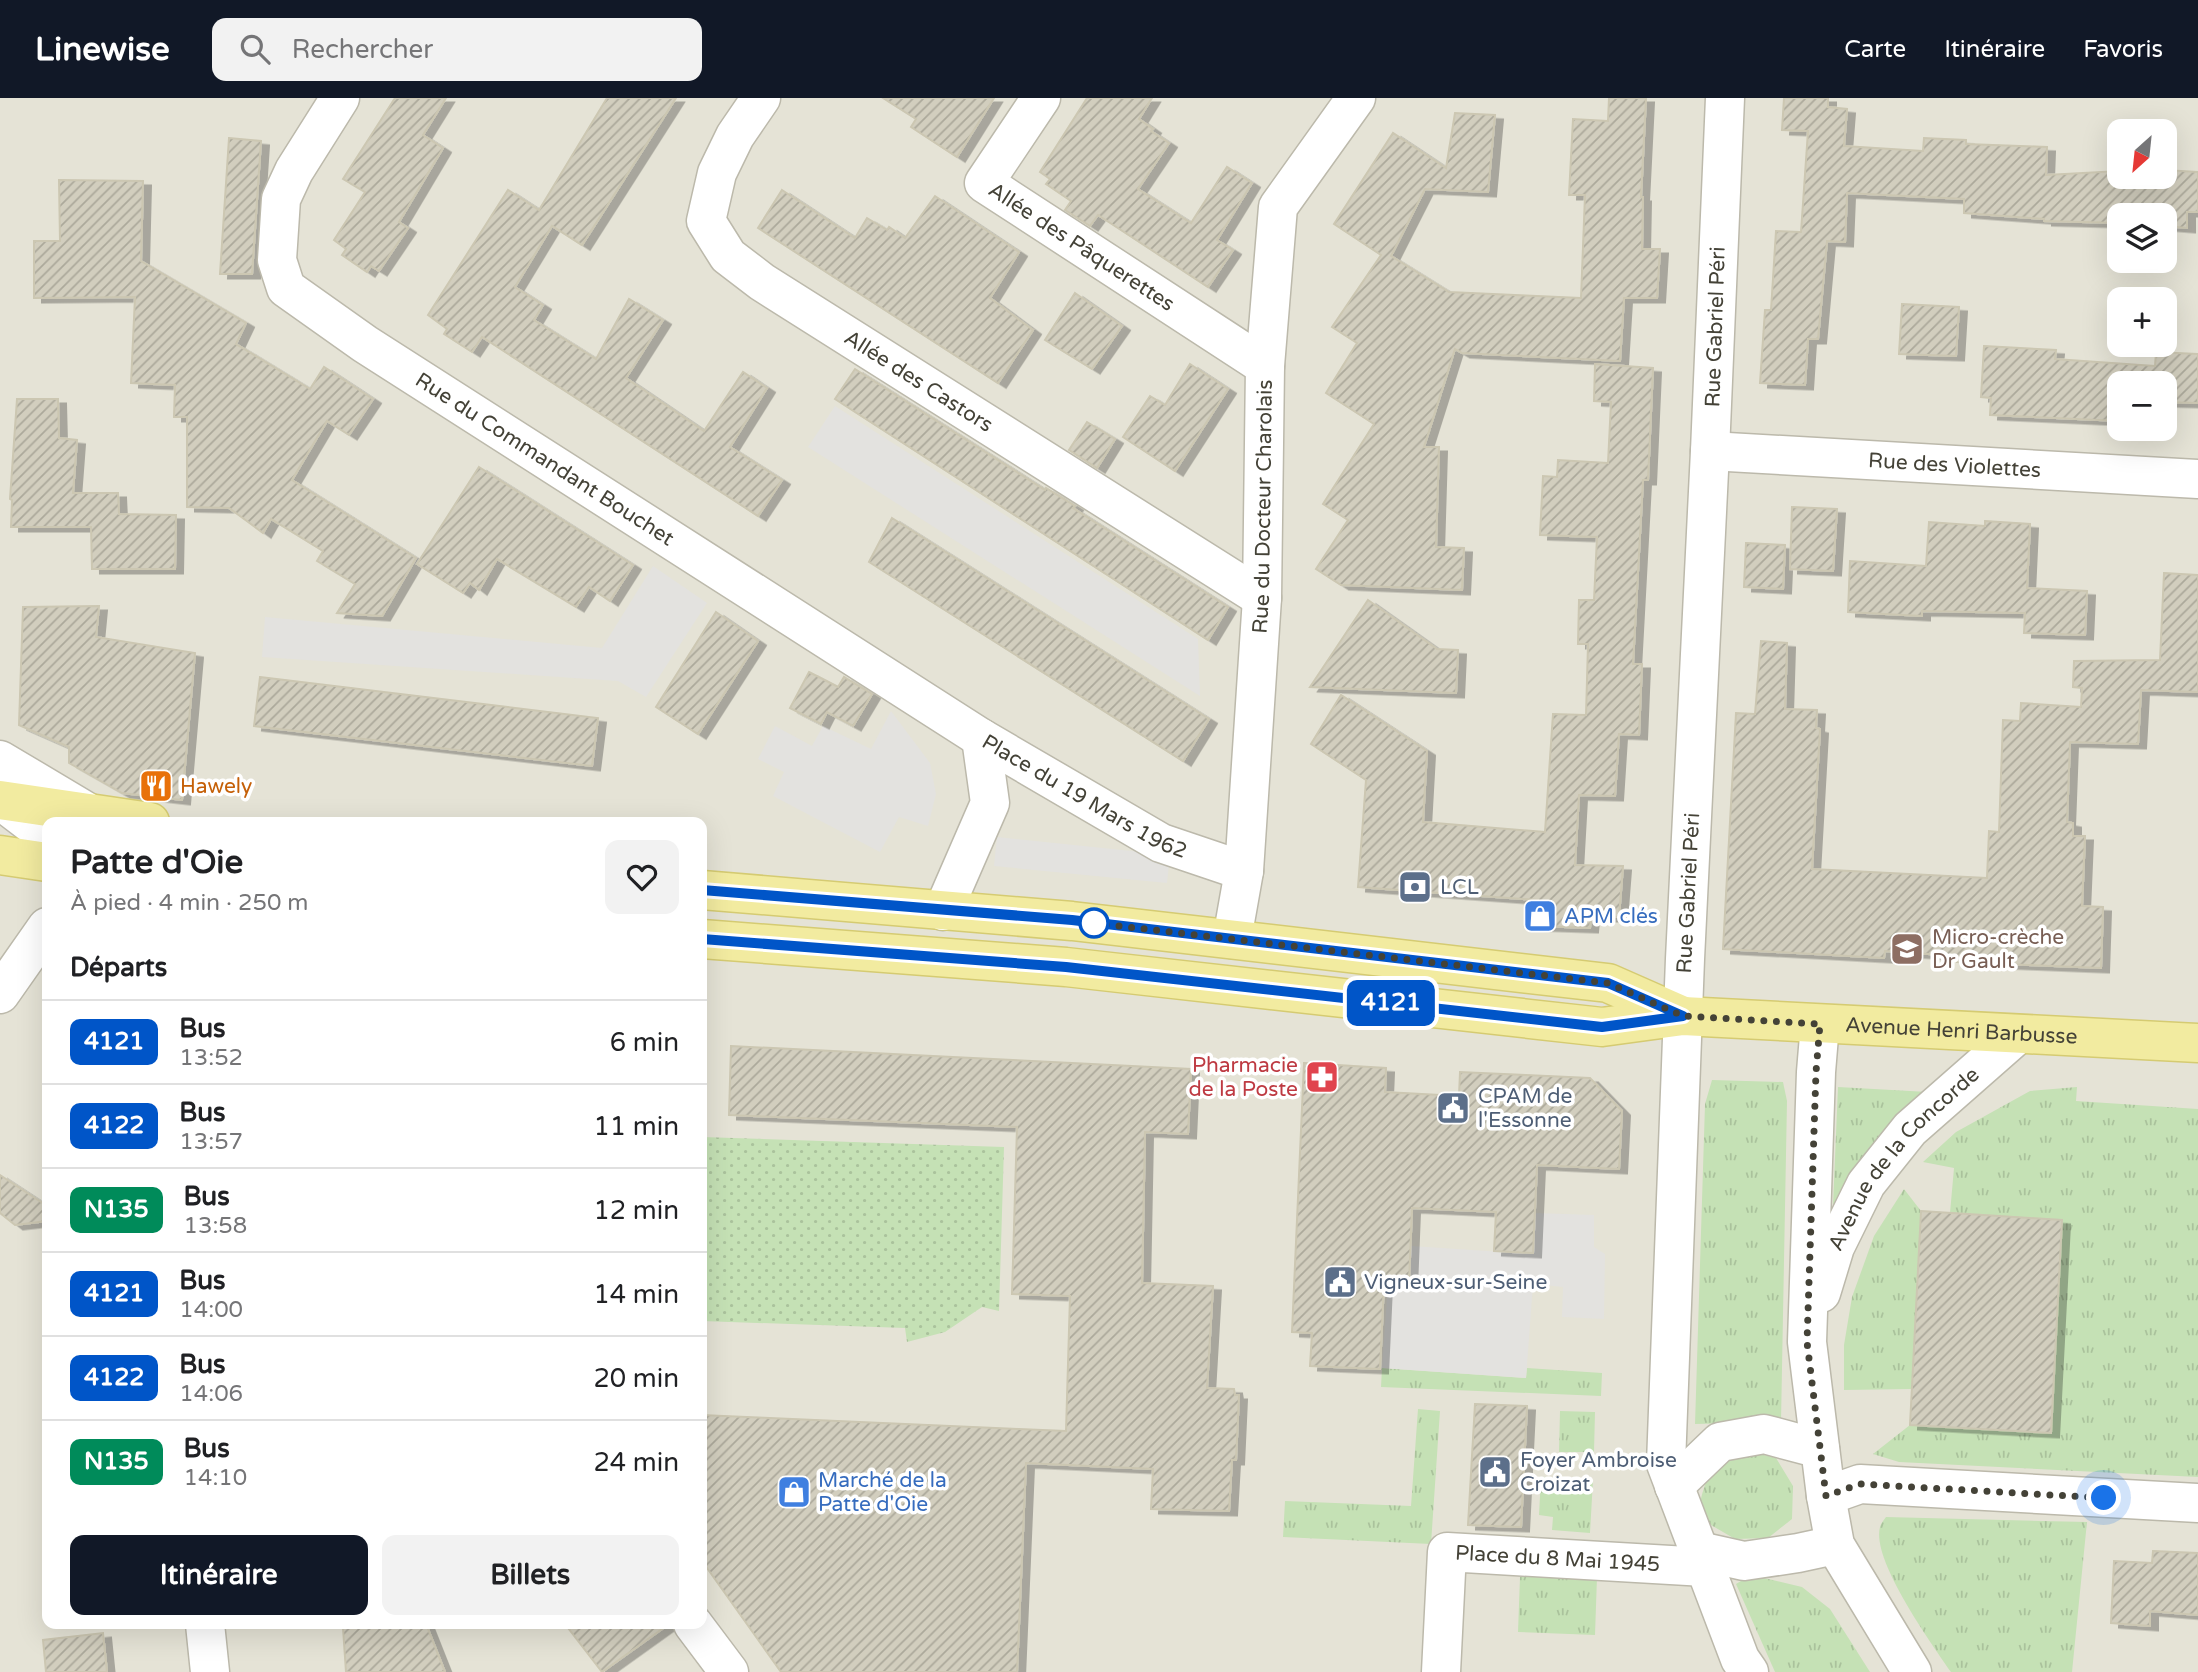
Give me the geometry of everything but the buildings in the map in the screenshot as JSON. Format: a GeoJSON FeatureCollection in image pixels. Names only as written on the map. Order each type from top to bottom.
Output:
{"type":"FeatureCollection","features":[{"type":"Feature","properties":{"kind":"main road"},"geometry":{"type":"LineString","coordinates":[[0,800],[116,817]]}},
{"type":"Feature","properties":{"kind":"main road"},"geometry":{"type":"LineString","coordinates":[[0,855],[42,861]]}},
{"type":"Feature","properties":{"kind":"main road","name":"Avenue Henri Barbusse"},"geometry":{"type":"LineString","coordinates":[[707,890],[1072,920],[1608,983],[1683,1016]]}},
{"type":"Feature","properties":{"kind":"main road","name":"Avenue Henri Barbusse"},"geometry":{"type":"LineString","coordinates":[[707,939],[1066,967],[1602,1027],[1683,1016],[2198,1044]]}},
{"type":"Feature","properties":{"kind":"street","name":"Rue du Commandant Bouchet"},"geometry":{"type":"LineString","coordinates":[[340,98],[294,171],[281,199],[277,260],[286,288],[365,344],[981,738]]}},
{"type":"Feature","properties":{"kind":"street","name":"Allée des Castors"},"geometry":{"type":"LineString","coordinates":[[761,98],[735,136],[716,173],[706,221],[728,256],[762,282],[1262,598]]}},
{"type":"Feature","properties":{"kind":"street","name":"Allée des Pâquerettes"},"geometry":{"type":"LineString","coordinates":[[1041,98],[984,183],[1265,366]]}},
{"type":"Feature","properties":{"kind":"street","name":"Rue du Docteur Charolais"},"geometry":{"type":"LineString","coordinates":[[1232,939],[1244,870],[1262,598],[1265,366],[1278,207],[1356,98]]}},
{"type":"Feature","properties":{"kind":"street","name":"Rue Gabriel Péri"},"geometry":{"type":"LineString","coordinates":[[1725,98],[1683,1016],[1666,1464],[1740,1658],[1749,1672]]}},
{"type":"Feature","properties":{"kind":"street","name":"Rue des Violettes"},"geometry":{"type":"LineString","coordinates":[[1710,451],[2198,479]]}},
{"type":"Feature","properties":{"kind":"street","name":"Place du 19 Mars 1962"},"geometry":{"type":"LineString","coordinates":[[981,738],[1161,843],[1244,870]]}},
{"type":"Feature","properties":{"kind":"street","name":"Place du 19 Mars 1962"},"geometry":{"type":"LineString","coordinates":[[943,911],[990,803],[981,738]]}},
{"type":"Feature","properties":{"kind":"street"},"geometry":{"type":"LineString","coordinates":[[0,760],[89,813]]}},
{"type":"Feature","properties":{"kind":"street"},"geometry":{"type":"LineString","coordinates":[[0,800],[42,832]]}},
{"type":"Feature","properties":{"kind":"street"},"geometry":{"type":"LineString","coordinates":[[0,994],[42,934]]}},
{"type":"Feature","properties":{"kind":"street","name":"Avenue de la Concorde"},"geometry":{"type":"LineString","coordinates":[[1820,1024],[1807,1342],[1826,1496],[1835,1545],[1912,1672]]}},
{"type":"Feature","properties":{"kind":"street","name":"Avenue de la Concorde"},"geometry":{"type":"LineString","coordinates":[[1807,1342],[1835,1247],[1866,1184],[1910,1129],[2017,1035]]}},
{"type":"Feature","properties":{"kind":"street"},"geometry":{"type":"LineString","coordinates":[[1674,1486],[1720,1443],[1764,1434],[1820,1449]]}},
{"type":"Feature","properties":{"kind":"street"},"geometry":{"type":"LineString","coordinates":[[1826,1496],[1860,1484],[2198,1503]]}},
{"type":"Feature","properties":{"kind":"street"},"geometry":{"type":"LineString","coordinates":[[1702,1559],[1744,1561],[1835,1545]]}},
{"type":"Feature","properties":{"kind":"street","name":"Place du 8 Mai 1945"},"geometry":{"type":"LineString","coordinates":[[1441,1672],[1447,1552],[1702,1559]]}},
{"type":"Feature","properties":{"kind":"street"},"geometry":{"type":"LineString","coordinates":[[206,1629],[210,1672]]}},
{"type":"Feature","properties":{"kind":"street"},"geometry":{"type":"LineString","coordinates":[[697,1629],[729,1672]]}},
{"type":"Feature","properties":{"kind":"shaded area"},"geometry":{"type":"Polygon","coordinates":[[[0,98],[2198,98],[2198,1672],[0,1672],[0,98]]]}},
{"type":"Feature","properties":{"kind":"shaded area"},"geometry":{"type":"Polygon","coordinates":[[[835,406],[1198,639],[1200,696],[808,447],[835,406]]]}},
{"type":"Feature","properties":{"kind":"shaded area"},"geometry":{"type":"Polygon","coordinates":[[[653,566],[707,603],[646,697],[618,681],[262,657],[265,617],[602,648],[653,566]]]}},
{"type":"Feature","properties":{"kind":"shaded area"},"geometry":{"type":"Polygon","coordinates":[[[891,711],[930,763],[936,794],[928,826],[899,817],[880,852],[773,796],[784,772],[758,759],[775,726],[812,746],[823,726],[871,749],[891,711]]]}},
{"type":"Feature","properties":{"kind":"shaded area"},"geometry":{"type":"Polygon","coordinates":[[[997,837],[1170,855],[1167,883],[994,866],[997,837]]]}},
{"type":"Feature","properties":{"kind":"shaded area"},"geometry":{"type":"Polygon","coordinates":[[[1535,1213],[1594,1215],[1594,1247],[1605,1254],[1604,1319],[1562,1317],[1563,1287],[1533,1284],[1526,1378],[1382,1368],[1388,1282],[1408,1283],[1411,1246],[1534,1254],[1535,1213]]]}},
{"type":"Feature","properties":{"kind":"green space"},"geometry":{"type":"Polygon","coordinates":[[[1712,1080],[1783,1082],[1787,1101],[1781,1422],[1695,1424],[1705,1104],[1712,1080]]]}},
{"type":"Feature","properties":{"kind":"green space"},"geometry":{"type":"Polygon","coordinates":[[[1838,1087],[1928,1092],[1878,1143],[1833,1205],[1838,1087]]]}},
{"type":"Feature","properties":{"kind":"green space"},"geometry":{"type":"Polygon","coordinates":[[[2077,1087],[2076,1101],[2198,1109],[2198,1477],[1899,1462],[1873,1454],[1910,1425],[2051,1432],[2062,1220],[1950,1213],[1954,1168],[1923,1162],[1956,1132],[2030,1091],[2077,1087]]]}},
{"type":"Feature","properties":{"kind":"green space"},"geometry":{"type":"Polygon","coordinates":[[[707,1137],[1004,1147],[999,1311],[982,1307],[945,1332],[907,1342],[905,1328],[707,1321],[707,1137]]]}},
{"type":"Feature","properties":{"kind":"green space"},"geometry":{"type":"Polygon","coordinates":[[[1904,1189],[1921,1211],[1912,1389],[1844,1390],[1844,1345],[1852,1297],[1874,1236],[1904,1189]]]}},
{"type":"Feature","properties":{"kind":"green space"},"geometry":{"type":"Polygon","coordinates":[[[1382,1368],[1526,1378],[1527,1368],[1602,1373],[1601,1396],[1381,1387],[1382,1368]]]}},
{"type":"Feature","properties":{"kind":"green space"},"geometry":{"type":"Polygon","coordinates":[[[1418,1409],[1440,1411],[1431,1544],[1283,1537],[1285,1501],[1411,1506],[1418,1409]]]}},
{"type":"Feature","properties":{"kind":"green space"},"geometry":{"type":"Polygon","coordinates":[[[1560,1411],[1595,1412],[1594,1452],[1559,1452],[1560,1411]]]}},
{"type":"Feature","properties":{"kind":"green space"},"geometry":{"type":"Polygon","coordinates":[[[1752,1452],[1776,1458],[1793,1486],[1792,1519],[1768,1538],[1735,1539],[1711,1525],[1699,1508],[1705,1485],[1716,1464],[1732,1454],[1752,1452]]]}},
{"type":"Feature","properties":{"kind":"green space"},"geometry":{"type":"Polygon","coordinates":[[[1541,1477],[1593,1480],[1590,1533],[1552,1530],[1553,1517],[1539,1515],[1541,1477]]]}},
{"type":"Feature","properties":{"kind":"green space"},"geometry":{"type":"Polygon","coordinates":[[[1886,1517],[2087,1522],[2072,1672],[1951,1672],[1905,1601],[1885,1560],[1880,1542],[1880,1527],[1886,1517]]]}},
{"type":"Feature","properties":{"kind":"green space"},"geometry":{"type":"Polygon","coordinates":[[[1751,1575],[1802,1587],[1830,1609],[1870,1672],[1775,1672],[1736,1584],[1751,1575]]]}},
{"type":"Feature","properties":{"kind":"green space"},"geometry":{"type":"Polygon","coordinates":[[[1520,1577],[1597,1577],[1595,1635],[1518,1632],[1520,1577]]]}},
{"type":"Feature","properties":{"kind":"bus line","name":"4121"},"geometry":{"type":"LineString","coordinates":[[707,890],[1072,920],[1608,983],[1683,1016],[1602,1027],[1066,967],[707,939]]}},
{"type":"Feature","properties":{"kind":"place","name":"Hawely"},"geometry":{"type":"Point","coordinates":[156,786]}},
{"type":"Feature","properties":{"kind":"place","name":"LCL"},"geometry":{"type":"Point","coordinates":[1415,887]}},
{"type":"Feature","properties":{"kind":"place","name":"APM clés"},"geometry":{"type":"Point","coordinates":[1540,916]}},
{"type":"Feature","properties":{"kind":"place","name":"Micro-crèche Dr Gault"},"geometry":{"type":"Point","coordinates":[1907,949]}},
{"type":"Feature","properties":{"kind":"place","name":"Pharmacie de la Poste"},"geometry":{"type":"Point","coordinates":[1322,1077]}},
{"type":"Feature","properties":{"kind":"place","name":"CPAM de l'Essonne"},"geometry":{"type":"Point","coordinates":[1453,1108]}},
{"type":"Feature","properties":{"kind":"place","name":"Vigneux-sur-Seine"},"geometry":{"type":"Point","coordinates":[1340,1282]}},
{"type":"Feature","properties":{"kind":"place","name":"Foyer Ambroise Croizat"},"geometry":{"type":"Point","coordinates":[1495,1472]}},
{"type":"Feature","properties":{"kind":"place","name":"Marché de la Patte d'Oie"},"geometry":{"type":"Point","coordinates":[794,1492]}},
{"type":"Feature","properties":{"kind":"route"},"geometry":{"type":"LineString","coordinates":[[1094,923],[1608,983],[1683,1016],[1820,1024],[1807,1342],[1826,1496],[1860,1484],[2104,1498]]}}]}
